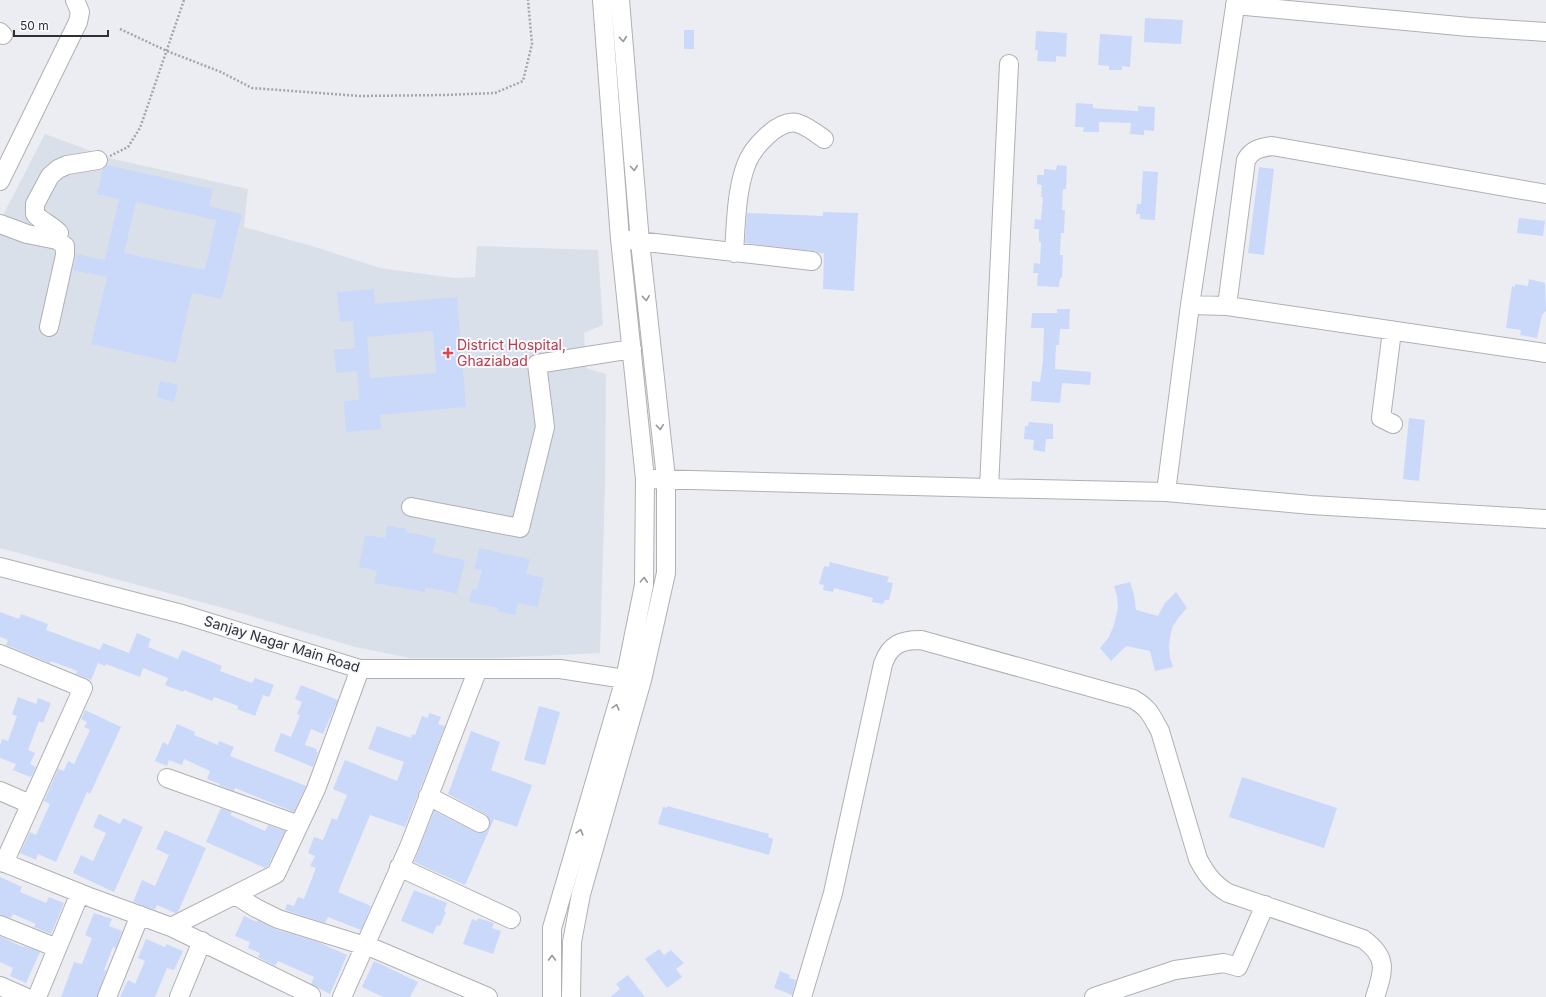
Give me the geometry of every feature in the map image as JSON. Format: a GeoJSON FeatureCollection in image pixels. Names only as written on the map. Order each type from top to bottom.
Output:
{"type":"FeatureCollection","features":[{"type":"Feature","properties":{"kind":"street"},"geometry":{"type":"LineString","coordinates":[[0,181],[78,22],[80,12],[75,0]]}},
{"type":"Feature","properties":{"kind":"street"},"geometry":{"type":"LineString","coordinates":[[571,997],[572,942],[580,894],[633,683],[644,585],[646,479],[620,239],[602,0]]}},
{"type":"Feature","properties":{"kind":"street"},"geometry":{"type":"LineString","coordinates":[[552,997],[552,928],[633,683],[666,573],[666,478],[640,242],[620,0]]}},
{"type":"Feature","properties":{"kind":"street"},"geometry":{"type":"LineString","coordinates":[[1166,492],[1190,305],[1236,3],[1469,28],[1546,32]]}},
{"type":"Feature","properties":{"kind":"street"},"geometry":{"type":"LineString","coordinates":[[989,488],[1009,64]]}},
{"type":"Feature","properties":{"kind":"street"},"geometry":{"type":"LineString","coordinates":[[734,253],[738,198],[746,164],[764,137],[779,126],[796,123],[811,129],[824,139]]}},
{"type":"Feature","properties":{"kind":"street"},"geometry":{"type":"LineString","coordinates":[[1227,306],[1246,160],[1254,150],[1259,148],[1272,146],[1546,194]]}},
{"type":"Feature","properties":{"kind":"street"},"geometry":{"type":"LineString","coordinates":[[57,240],[59,233],[54,227],[41,221],[35,214],[35,204],[50,176],[58,169],[67,165],[98,160]]}},
{"type":"Feature","properties":{"kind":"street"},"geometry":{"type":"LineString","coordinates":[[0,224],[27,234],[57,240],[64,246],[65,255],[49,327]]}},
{"type":"Feature","properties":{"kind":"street"},"geometry":{"type":"LineString","coordinates":[[620,239],[812,261]]}},
{"type":"Feature","properties":{"kind":"street"},"geometry":{"type":"LineString","coordinates":[[1190,305],[1227,306],[1546,353]]}},
{"type":"Feature","properties":{"kind":"street"},"geometry":{"type":"LineString","coordinates":[[1392,331],[1381,418],[1393,424]]}},
{"type":"Feature","properties":{"kind":"street"},"geometry":{"type":"LineString","coordinates":[[411,507],[520,528],[545,427],[536,364],[632,349]]}},
{"type":"Feature","properties":{"kind":"street"},"geometry":{"type":"LineString","coordinates":[[646,479],[666,478],[1166,492],[1310,505],[1546,519]]}},
{"type":"Feature","properties":{"kind":"street","name":"Sanjay Nagar Main Road"},"geometry":{"type":"LineString","coordinates":[[0,567],[182,614],[360,669],[560,669],[633,683]]}},
{"type":"Feature","properties":{"kind":"street"},"geometry":{"type":"LineString","coordinates":[[802,997],[833,893],[883,664],[887,652],[895,645],[906,640],[921,640],[1133,699],[1144,706],[1160,731],[1198,859],[1204,871],[1217,886],[1228,892],[1363,939],[1373,946],[1379,955],[1382,967],[1382,978],[1375,997]]}},
{"type":"Feature","properties":{"kind":"street"},"geometry":{"type":"LineString","coordinates":[[0,654],[82,688],[30,804],[2,862],[171,927],[310,995]]}},
{"type":"Feature","properties":{"kind":"street"},"geometry":{"type":"LineString","coordinates":[[171,927],[276,874],[316,788],[360,669]]}},
{"type":"Feature","properties":{"kind":"street"},"geometry":{"type":"LineString","coordinates":[[342,997],[399,867],[478,669]]}},
{"type":"Feature","properties":{"kind":"street"},"geometry":{"type":"LineString","coordinates":[[167,778],[299,825]]}},
{"type":"Feature","properties":{"kind":"street"},"geometry":{"type":"LineString","coordinates":[[0,791],[30,804]]}},
{"type":"Feature","properties":{"kind":"street"},"geometry":{"type":"LineString","coordinates":[[428,796],[480,823]]}},
{"type":"Feature","properties":{"kind":"street"},"geometry":{"type":"LineString","coordinates":[[399,867],[512,919]]}},
{"type":"Feature","properties":{"kind":"street"},"geometry":{"type":"LineString","coordinates":[[37,997],[80,893]]}},
{"type":"Feature","properties":{"kind":"street"},"geometry":{"type":"LineString","coordinates":[[235,895],[278,919],[382,952],[488,997]]}},
{"type":"Feature","properties":{"kind":"street"},"geometry":{"type":"LineString","coordinates":[[1094,997],[1175,970],[1224,963],[1238,967],[1265,905]]}},
{"type":"Feature","properties":{"kind":"street"},"geometry":{"type":"LineString","coordinates":[[107,997],[140,915]]}},
{"type":"Feature","properties":{"kind":"street"},"geometry":{"type":"LineString","coordinates":[[0,925],[58,948]]}},
{"type":"Feature","properties":{"kind":"street"},"geometry":{"type":"LineString","coordinates":[[179,997],[202,941]]}},
{"type":"Feature","properties":{"kind":"street"},"geometry":{"type":"LineString","coordinates":[[0,986],[25,997]]}},
{"type":"Feature","properties":{"kind":"path"},"geometry":{"type":"LineString","coordinates":[[98,160],[114,155],[128,147],[140,128],[184,0]]}},
{"type":"Feature","properties":{"kind":"path"},"geometry":{"type":"LineString","coordinates":[[120,29],[167,51],[221,72],[252,88],[360,96],[495,93],[523,82],[532,44],[528,0]]}},
{"type":"Feature","properties":{"kind":"shaded area"},"geometry":{"type":"Polygon","coordinates":[[[45,134],[113,159],[248,189],[244,227],[312,246],[380,268],[454,278],[475,277],[477,246],[598,250],[603,325],[584,333],[586,368],[606,374],[605,487],[600,653],[495,658],[410,658],[355,647],[227,609],[0,548],[0,228],[2,217],[45,134]]]}},
{"type":"Feature","properties":{"kind":"building"},"geometry":{"type":"Polygon","coordinates":[[[1145,18],[1183,20],[1181,44],[1144,42],[1145,18]]]}},
{"type":"Feature","properties":{"kind":"building"},"geometry":{"type":"Polygon","coordinates":[[[684,30],[694,30],[694,49],[684,49],[684,30]]]}},
{"type":"Feature","properties":{"kind":"building"},"geometry":{"type":"Polygon","coordinates":[[[1036,31],[1067,33],[1066,57],[1056,56],[1056,62],[1037,61],[1038,50],[1035,50],[1036,31]]]}},
{"type":"Feature","properties":{"kind":"building"},"geometry":{"type":"Polygon","coordinates":[[[1100,34],[1132,36],[1130,67],[1122,66],[1122,70],[1109,70],[1109,66],[1098,65],[1100,34]]]}},
{"type":"Feature","properties":{"kind":"building"},"geometry":{"type":"Polygon","coordinates":[[[1076,103],[1093,104],[1093,108],[1138,111],[1138,106],[1155,107],[1154,131],[1144,130],[1144,135],[1130,134],[1131,123],[1099,122],[1099,132],[1083,132],[1084,127],[1075,127],[1076,103]]]}},
{"type":"Feature","properties":{"kind":"building"},"geometry":{"type":"Polygon","coordinates":[[[107,165],[213,189],[209,206],[242,214],[222,299],[192,293],[176,363],[91,344],[107,277],[73,270],[77,254],[105,260],[119,199],[97,194],[103,169],[107,165]],[[136,202],[124,253],[205,270],[216,220],[136,202]]]}},
{"type":"Feature","properties":{"kind":"building"},"geometry":{"type":"Polygon","coordinates":[[[1057,165],[1067,166],[1066,189],[1063,189],[1062,210],[1065,210],[1064,233],[1061,233],[1060,255],[1063,255],[1062,278],[1060,278],[1059,287],[1037,286],[1038,273],[1033,273],[1034,263],[1040,264],[1041,242],[1039,242],[1039,229],[1034,229],[1035,219],[1041,220],[1043,197],[1041,197],[1042,185],[1037,184],[1037,175],[1044,175],[1044,169],[1056,170],[1057,165]]]}},
{"type":"Feature","properties":{"kind":"building"},"geometry":{"type":"Polygon","coordinates":[[[1259,167],[1274,169],[1264,255],[1248,253],[1259,167]]]}},
{"type":"Feature","properties":{"kind":"building"},"geometry":{"type":"Polygon","coordinates":[[[1143,171],[1158,172],[1155,220],[1140,219],[1140,214],[1136,214],[1137,204],[1141,204],[1143,171]]]}},
{"type":"Feature","properties":{"kind":"building"},"geometry":{"type":"Polygon","coordinates":[[[823,212],[858,213],[854,291],[823,289],[824,253],[745,243],[747,213],[823,216],[823,212]]]}},
{"type":"Feature","properties":{"kind":"building"},"geometry":{"type":"Polygon","coordinates":[[[1519,218],[1545,221],[1543,236],[1517,233],[1519,218]]]}},
{"type":"Feature","properties":{"kind":"building"},"geometry":{"type":"Polygon","coordinates":[[[1529,279],[1545,283],[1546,311],[1542,315],[1537,338],[1520,335],[1521,330],[1506,328],[1512,286],[1515,287],[1515,284],[1528,286],[1529,279]]]}},
{"type":"Feature","properties":{"kind":"building"},"geometry":{"type":"Polygon","coordinates":[[[374,289],[375,304],[457,297],[466,407],[380,415],[381,429],[346,432],[344,401],[359,400],[357,371],[336,373],[334,350],[355,348],[353,321],[340,322],[337,292],[374,289]],[[433,331],[367,337],[370,378],[436,373],[433,331]]]}},
{"type":"Feature","properties":{"kind":"building"},"geometry":{"type":"Polygon","coordinates":[[[1057,309],[1070,309],[1069,329],[1060,329],[1059,345],[1056,345],[1055,369],[1091,372],[1090,385],[1062,383],[1060,403],[1031,401],[1032,381],[1040,382],[1043,361],[1044,328],[1031,328],[1032,313],[1057,313],[1057,309]]]}},
{"type":"Feature","properties":{"kind":"building"},"geometry":{"type":"Polygon","coordinates":[[[160,381],[178,385],[174,402],[157,398],[160,381]]]}},
{"type":"Feature","properties":{"kind":"building"},"geometry":{"type":"Polygon","coordinates":[[[1409,418],[1425,420],[1419,481],[1403,479],[1409,418]]]}},
{"type":"Feature","properties":{"kind":"building"},"geometry":{"type":"Polygon","coordinates":[[[1029,422],[1053,424],[1053,439],[1046,439],[1045,452],[1033,450],[1034,440],[1024,439],[1025,426],[1028,426],[1029,422]]]}},
{"type":"Feature","properties":{"kind":"building"},"geometry":{"type":"Polygon","coordinates":[[[387,526],[407,529],[406,532],[436,538],[433,553],[465,560],[457,594],[426,587],[425,592],[374,583],[377,571],[359,567],[365,535],[385,538],[387,526]]]}},
{"type":"Feature","properties":{"kind":"building"},"geometry":{"type":"Polygon","coordinates":[[[479,548],[530,559],[526,574],[544,578],[538,607],[518,603],[515,615],[497,611],[498,608],[469,602],[472,589],[477,590],[482,570],[474,569],[479,548]]]}},
{"type":"Feature","properties":{"kind":"building"},"geometry":{"type":"Polygon","coordinates":[[[830,562],[889,577],[887,582],[893,583],[889,600],[885,600],[883,604],[872,602],[873,598],[834,588],[833,592],[823,590],[824,585],[819,584],[824,566],[829,567],[830,562]]]}},
{"type":"Feature","properties":{"kind":"building"},"geometry":{"type":"Polygon","coordinates":[[[1130,582],[1136,610],[1158,616],[1165,603],[1176,592],[1187,608],[1173,626],[1170,637],[1170,658],[1173,667],[1155,671],[1150,651],[1126,646],[1111,661],[1100,648],[1109,637],[1114,625],[1118,608],[1114,586],[1130,582]]]}},
{"type":"Feature","properties":{"kind":"building"},"geometry":{"type":"Polygon","coordinates":[[[0,612],[19,619],[21,614],[48,624],[46,630],[100,650],[103,643],[129,653],[137,633],[151,639],[148,647],[178,659],[182,650],[222,666],[220,671],[252,683],[255,678],[274,685],[269,697],[263,695],[255,716],[237,709],[238,706],[214,697],[212,701],[184,690],[183,692],[165,685],[168,678],[143,668],[140,677],[106,664],[105,666],[98,663],[91,680],[76,674],[77,671],[51,661],[50,663],[6,645],[8,640],[0,637],[0,612]]]}},
{"type":"Feature","properties":{"kind":"building"},"geometry":{"type":"Polygon","coordinates":[[[301,685],[338,700],[323,734],[311,729],[305,745],[317,749],[316,752],[318,752],[313,767],[274,751],[281,733],[291,737],[300,715],[297,714],[302,702],[295,699],[301,685]]]}},
{"type":"Feature","properties":{"kind":"building"},"geometry":{"type":"Polygon","coordinates":[[[18,697],[36,704],[38,698],[51,703],[43,723],[39,721],[28,750],[35,753],[30,764],[36,767],[31,777],[13,770],[16,764],[0,758],[0,746],[2,739],[8,741],[17,716],[12,714],[18,697]]]}},
{"type":"Feature","properties":{"kind":"building"},"geometry":{"type":"Polygon","coordinates":[[[539,706],[560,712],[545,765],[524,760],[539,706]]]}},
{"type":"Feature","properties":{"kind":"building"},"geometry":{"type":"Polygon","coordinates":[[[85,710],[121,727],[90,794],[87,792],[56,862],[38,854],[36,860],[20,853],[30,832],[36,835],[50,804],[44,801],[58,769],[64,771],[68,761],[74,764],[90,730],[84,727],[87,722],[81,719],[85,710]]]}},
{"type":"Feature","properties":{"kind":"building"},"geometry":{"type":"Polygon","coordinates":[[[429,713],[441,717],[438,724],[445,726],[405,827],[370,815],[338,892],[371,906],[361,930],[328,917],[325,923],[285,910],[287,904],[294,906],[298,897],[304,899],[316,868],[310,866],[315,856],[308,853],[314,837],[323,840],[332,818],[337,820],[347,795],[333,789],[345,760],[397,781],[404,762],[368,749],[377,726],[411,738],[412,734],[415,735],[422,716],[428,718],[429,713]]]}},
{"type":"Feature","properties":{"kind":"building"},"geometry":{"type":"Polygon","coordinates":[[[177,724],[195,732],[194,735],[218,745],[219,741],[234,747],[230,756],[306,786],[294,812],[235,788],[234,791],[219,785],[220,784],[207,779],[210,771],[184,759],[182,765],[169,760],[167,766],[155,761],[163,742],[168,745],[177,724]]]}},
{"type":"Feature","properties":{"kind":"building"},"geometry":{"type":"Polygon","coordinates":[[[471,731],[500,742],[491,770],[532,785],[517,827],[494,819],[465,885],[414,862],[434,811],[476,832],[485,832],[489,827],[489,818],[485,814],[448,794],[471,731]]]}},
{"type":"Feature","properties":{"kind":"building"},"geometry":{"type":"Polygon","coordinates":[[[1242,777],[1337,808],[1324,848],[1229,817],[1242,777]]]}},
{"type":"Feature","properties":{"kind":"building"},"geometry":{"type":"Polygon","coordinates":[[[667,806],[769,834],[768,837],[773,839],[769,855],[658,824],[663,807],[667,808],[667,806]]]}},
{"type":"Feature","properties":{"kind":"building"},"geometry":{"type":"Polygon","coordinates":[[[221,808],[232,812],[230,815],[265,831],[268,825],[285,831],[268,866],[265,868],[206,842],[221,808]]]}},
{"type":"Feature","properties":{"kind":"building"},"geometry":{"type":"Polygon","coordinates":[[[99,814],[120,824],[123,818],[143,827],[114,892],[73,873],[81,855],[93,861],[106,833],[93,827],[99,814]]]}},
{"type":"Feature","properties":{"kind":"building"},"geometry":{"type":"Polygon","coordinates":[[[165,830],[206,848],[178,912],[175,913],[157,905],[155,910],[133,902],[142,880],[155,886],[169,855],[156,849],[165,830]]]}},
{"type":"Feature","properties":{"kind":"building"},"geometry":{"type":"Polygon","coordinates":[[[0,877],[22,887],[20,892],[46,903],[49,897],[64,903],[51,934],[34,927],[36,924],[13,914],[11,918],[0,915],[0,877]]]}},
{"type":"Feature","properties":{"kind":"building"},"geometry":{"type":"Polygon","coordinates":[[[414,890],[447,903],[444,911],[446,912],[440,926],[437,925],[433,934],[401,921],[414,890]]]}},
{"type":"Feature","properties":{"kind":"building"},"geometry":{"type":"Polygon","coordinates":[[[94,913],[112,919],[109,926],[122,931],[116,948],[113,947],[104,970],[106,971],[97,997],[61,997],[74,962],[82,964],[92,938],[85,935],[94,913]]]}},
{"type":"Feature","properties":{"kind":"building"},"geometry":{"type":"Polygon","coordinates":[[[244,916],[257,922],[257,920],[275,929],[318,942],[347,955],[330,994],[311,984],[314,977],[278,961],[275,966],[258,957],[260,953],[248,948],[250,942],[235,936],[244,916]]]}},
{"type":"Feature","properties":{"kind":"building"},"geometry":{"type":"Polygon","coordinates":[[[478,918],[494,923],[492,928],[501,931],[493,954],[463,944],[472,919],[477,921],[478,918]]]}},
{"type":"Feature","properties":{"kind":"building"},"geometry":{"type":"Polygon","coordinates":[[[0,936],[23,947],[24,946],[40,952],[26,983],[10,976],[13,968],[0,962],[0,936]]]}},
{"type":"Feature","properties":{"kind":"building"},"geometry":{"type":"Polygon","coordinates":[[[146,939],[165,947],[166,944],[183,951],[174,970],[167,968],[155,997],[120,997],[128,980],[135,984],[145,961],[138,958],[146,939]]]}},
{"type":"Feature","properties":{"kind":"building"},"geometry":{"type":"Polygon","coordinates":[[[659,949],[664,955],[671,950],[684,963],[676,969],[682,977],[667,988],[645,959],[659,949]]]}},
{"type":"Feature","properties":{"kind":"building"},"geometry":{"type":"Polygon","coordinates":[[[374,961],[418,982],[410,997],[383,997],[362,987],[374,961]]]}},
{"type":"Feature","properties":{"kind":"building"},"geometry":{"type":"Polygon","coordinates":[[[780,971],[790,975],[789,978],[796,980],[792,995],[774,988],[780,971]]]}},
{"type":"Feature","properties":{"kind":"building"},"geometry":{"type":"Polygon","coordinates":[[[628,975],[645,997],[610,997],[620,989],[616,984],[628,975]]]}},
{"type":"Feature","properties":{"kind":"place","name":"District Hospital, Ghaziabad"},"geometry":{"type":"Point","coordinates":[448,353]}}]}
